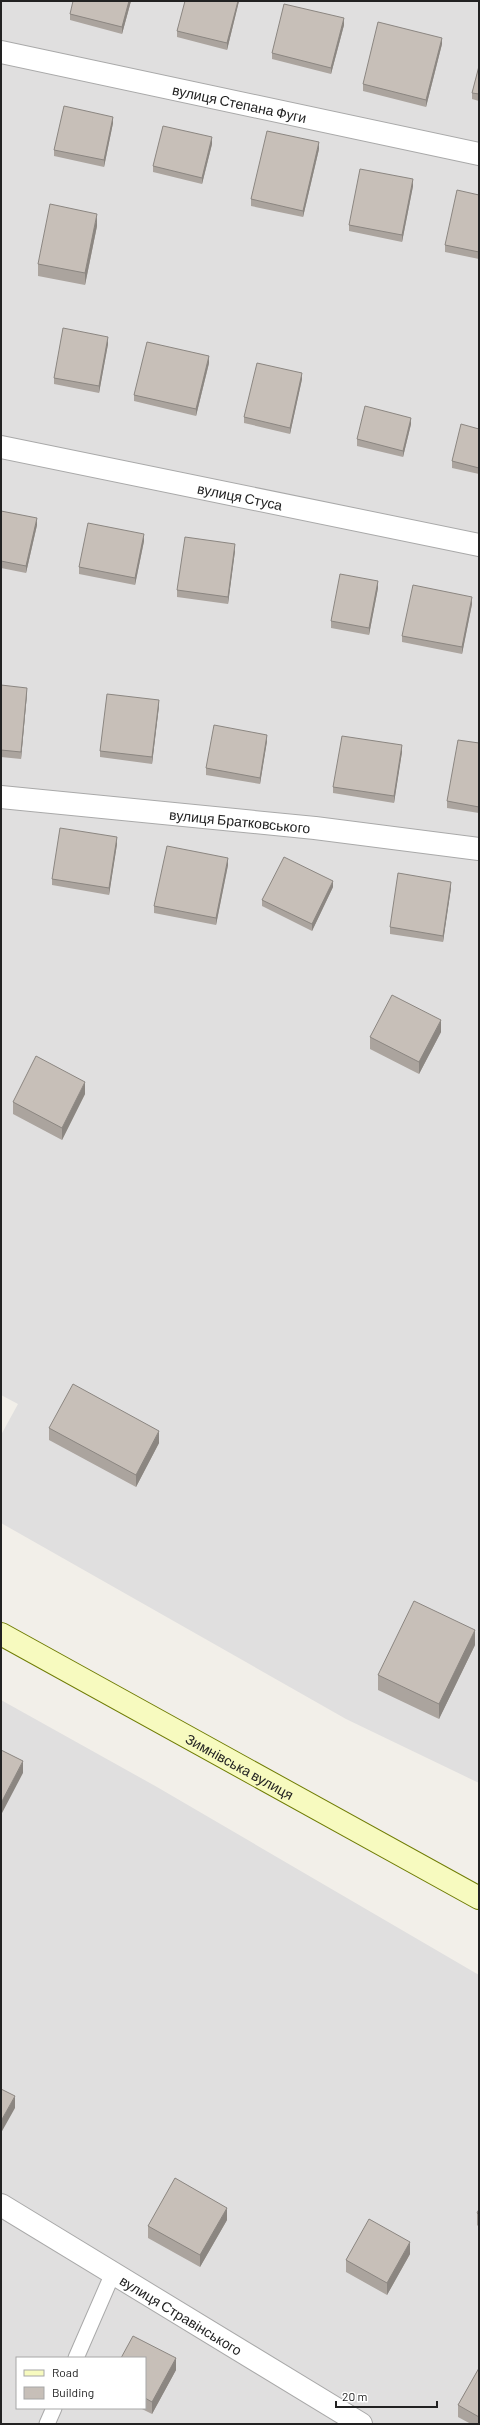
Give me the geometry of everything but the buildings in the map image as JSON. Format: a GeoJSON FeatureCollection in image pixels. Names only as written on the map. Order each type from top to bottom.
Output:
{"type":"FeatureCollection","features":[{"type":"Feature","properties":{"kind":"main road","name":"Зимнівська вулиця"},"geometry":{"type":"LineString","coordinates":[[1,1634],[479,1898]]}},
{"type":"Feature","properties":{"kind":"street","name":"вулиця Степана Фуги"},"geometry":{"type":"LineString","coordinates":[[1,52],[479,154]]}},
{"type":"Feature","properties":{"kind":"street","name":"вулиця Стуса"},"geometry":{"type":"LineString","coordinates":[[1,447],[479,545]]}},
{"type":"Feature","properties":{"kind":"street","name":"вулиця Братковського"},"geometry":{"type":"LineString","coordinates":[[1,797],[315,828],[479,849]]}},
{"type":"Feature","properties":{"kind":"street","name":"вулиця Стравінського"},"geometry":{"type":"LineString","coordinates":[[1,2206],[361,2424]]}},
{"type":"Feature","properties":{"kind":"lane"},"geometry":{"type":"LineString","coordinates":[[76,2357],[113,2273]]}},
{"type":"Feature","properties":{"kind":"lane"},"geometry":{"type":"LineString","coordinates":[[47,2424],[54,2409]]}},
{"type":"Feature","properties":{"kind":"shaded area"},"geometry":{"type":"Polygon","coordinates":[[[1,1],[479,1],[479,1783],[346,1719],[1,1523],[1,1435],[18,1404],[1,1395],[1,1]]]}},
{"type":"Feature","properties":{"kind":"shaded area"},"geometry":{"type":"Polygon","coordinates":[[[1,1700],[157,1787],[479,1975],[479,2424],[1,2424],[1,1700]]]}}]}
